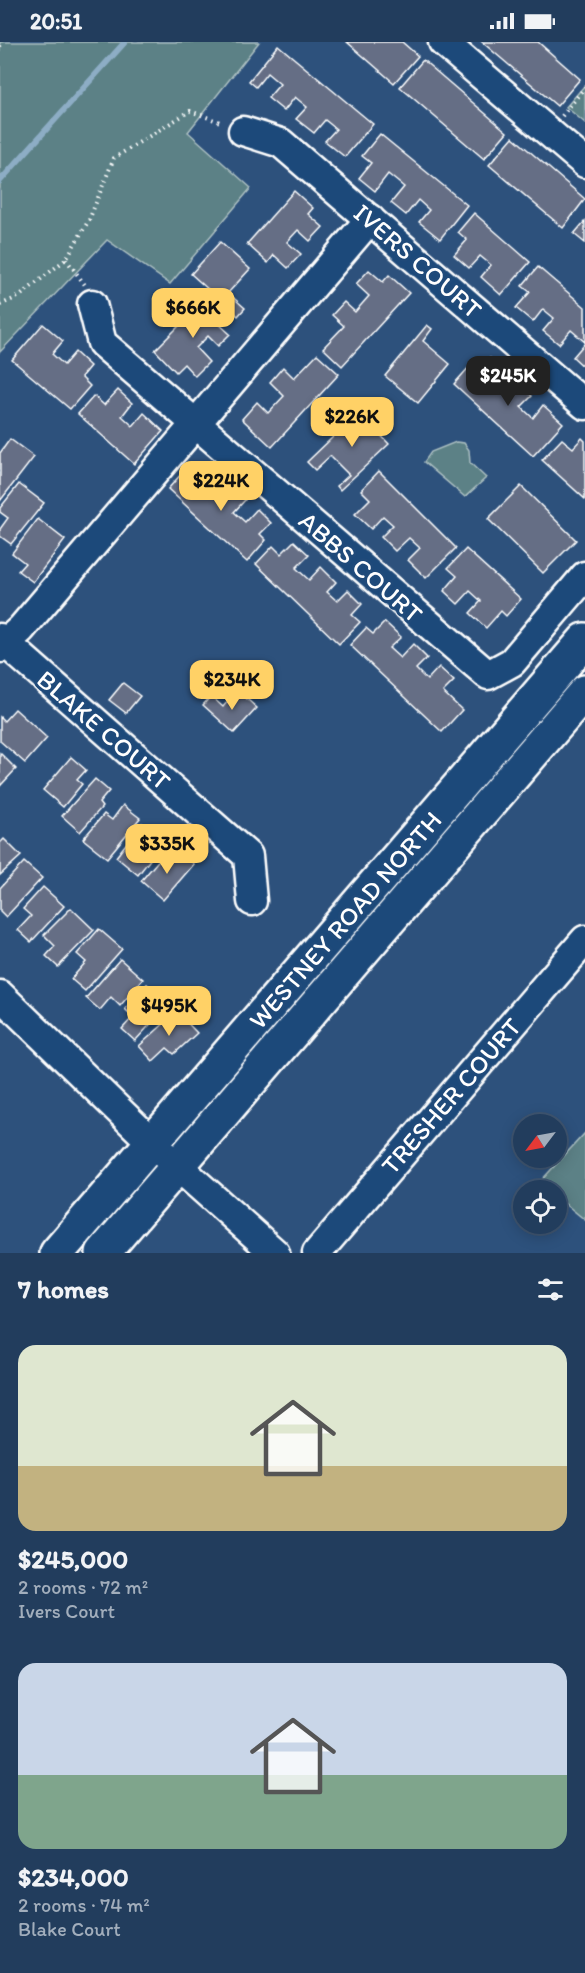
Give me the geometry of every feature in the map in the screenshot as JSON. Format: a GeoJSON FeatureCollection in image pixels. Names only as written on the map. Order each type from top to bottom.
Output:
{"type":"FeatureCollection","features":[{"type":"Feature","properties":{"kind":"main road","name":"WESTNEY ROAD NORTH"},"geometry":{"type":"LineString","coordinates":[[103,1253],[165,1155],[585,640]]}},
{"type":"Feature","properties":{"kind":"main road","name":"WESTNEY ROAD NORTH"},"geometry":{"type":"LineString","coordinates":[[57,1253],[165,1155],[585,692]]}},
{"type":"Feature","properties":{"kind":"street"},"geometry":{"type":"LineString","coordinates":[[443,42],[585,164]]}},
{"type":"Feature","properties":{"kind":"street","name":"IVERS COURT"},"geometry":{"type":"LineString","coordinates":[[243,131],[280,143],[585,405]]}},
{"type":"Feature","properties":{"kind":"street"},"geometry":{"type":"LineString","coordinates":[[2,644],[196,425],[370,219]]}},
{"type":"Feature","properties":{"kind":"street","name":"ABBS COURT"},"geometry":{"type":"LineString","coordinates":[[92,304],[102,343],[488,675],[512,662],[585,576]]}},
{"type":"Feature","properties":{"kind":"street","name":"BLAKE COURT"},"geometry":{"type":"LineString","coordinates":[[2,644],[248,856],[252,901]]}},
{"type":"Feature","properties":{"kind":"street","name":"TRESHER COURT"},"geometry":{"type":"LineString","coordinates":[[317,1253],[585,940]]}},
{"type":"Feature","properties":{"kind":"street"},"geometry":{"type":"LineString","coordinates":[[0,995],[165,1155],[275,1253]]}},
{"type":"Feature","properties":{"kind":"path"},"geometry":{"type":"LineString","coordinates":[[0,46],[3,42]]}},
{"type":"Feature","properties":{"kind":"path"},"geometry":{"type":"LineString","coordinates":[[545,129],[568,111],[585,87]]}},
{"type":"Feature","properties":{"kind":"path"},"geometry":{"type":"LineString","coordinates":[[0,305],[20,296],[66,259],[89,219],[114,158],[190,111],[243,131]]}},
{"type":"Feature","properties":{"kind":"path"},"geometry":{"type":"LineString","coordinates":[[66,259],[83,280],[92,304]]}},
{"type":"Feature","properties":{"kind":"green space"},"geometry":{"type":"Polygon","coordinates":[[[0,42],[259,42],[188,132],[251,188],[170,284],[107,240],[0,352],[0,42]]]}},
{"type":"Feature","properties":{"kind":"green space"},"geometry":{"type":"Polygon","coordinates":[[[585,85],[585,123],[566,107],[585,85]]]}},
{"type":"Feature","properties":{"kind":"green space"},"geometry":{"type":"Polygon","coordinates":[[[456,442],[464,443],[469,450],[470,463],[486,478],[465,497],[424,462],[431,452],[456,442]]]}},
{"type":"Feature","properties":{"kind":"green space"},"geometry":{"type":"Polygon","coordinates":[[[585,1133],[585,1220],[567,1205],[567,1180],[542,1180],[553,1168],[567,1168],[567,1153],[585,1133]]]}},
{"type":"Feature","properties":{"kind":"building"},"geometry":{"type":"Polygon","coordinates":[[[347,42],[402,42],[418,56],[394,83],[347,42]]]}},
{"type":"Feature","properties":{"kind":"building"},"geometry":{"type":"Polygon","coordinates":[[[482,42],[538,42],[580,79],[557,106],[482,42]]]}},
{"type":"Feature","properties":{"kind":"building"},"geometry":{"type":"Polygon","coordinates":[[[278,45],[373,124],[345,157],[325,141],[336,129],[325,120],[314,133],[296,119],[307,107],[295,97],[284,111],[268,98],[280,84],[267,73],[256,87],[249,81],[278,45]]]}},
{"type":"Feature","properties":{"kind":"building"},"geometry":{"type":"Polygon","coordinates":[[[423,60],[507,132],[484,159],[400,87],[423,60]]]}},
{"type":"Feature","properties":{"kind":"building"},"geometry":{"type":"Polygon","coordinates":[[[380,134],[467,205],[440,239],[419,222],[429,210],[418,200],[406,215],[391,203],[404,187],[388,174],[375,191],[359,178],[371,163],[362,156],[380,134]]]}},
{"type":"Feature","properties":{"kind":"building"},"geometry":{"type":"Polygon","coordinates":[[[513,137],[585,199],[563,228],[489,165],[513,137]]]}},
{"type":"Feature","properties":{"kind":"building"},"geometry":{"type":"Polygon","coordinates":[[[294,191],[313,208],[308,214],[323,227],[310,241],[298,230],[287,242],[301,254],[288,268],[274,255],[268,263],[247,244],[294,191]]]}},
{"type":"Feature","properties":{"kind":"building"},"geometry":{"type":"Polygon","coordinates":[[[474,213],[530,262],[501,295],[481,277],[491,265],[480,256],[469,268],[454,255],[467,240],[458,232],[474,213]]]}},
{"type":"Feature","properties":{"kind":"building"},"geometry":{"type":"Polygon","coordinates":[[[585,221],[585,243],[574,234],[585,221]]]}},
{"type":"Feature","properties":{"kind":"building"},"geometry":{"type":"Polygon","coordinates":[[[220,242],[250,269],[228,293],[245,308],[238,316],[191,274],[220,242]]]}},
{"type":"Feature","properties":{"kind":"building"},"geometry":{"type":"Polygon","coordinates":[[[538,267],[585,307],[585,342],[571,330],[559,344],[543,331],[554,318],[543,309],[533,322],[516,308],[530,292],[522,286],[538,267]]]}},
{"type":"Feature","properties":{"kind":"building"},"geometry":{"type":"Polygon","coordinates":[[[369,270],[383,282],[389,275],[409,293],[342,366],[323,348],[344,326],[332,315],[344,302],[355,312],[369,296],[356,284],[369,270]]]}},
{"type":"Feature","properties":{"kind":"building"},"geometry":{"type":"Polygon","coordinates":[[[206,299],[222,315],[216,321],[230,334],[218,346],[208,336],[196,348],[209,362],[195,376],[184,364],[176,372],[155,350],[206,299]]]}},
{"type":"Feature","properties":{"kind":"building"},"geometry":{"type":"Polygon","coordinates":[[[43,324],[63,341],[52,354],[64,365],[75,352],[90,366],[81,377],[90,386],[70,409],[12,360],[43,324]]]}},
{"type":"Feature","properties":{"kind":"building"},"geometry":{"type":"Polygon","coordinates":[[[427,325],[432,329],[423,341],[450,364],[418,403],[385,376],[427,325]]]}},
{"type":"Feature","properties":{"kind":"building"},"geometry":{"type":"Polygon","coordinates":[[[585,343],[585,368],[573,357],[585,343]]]}},
{"type":"Feature","properties":{"kind":"building"},"geometry":{"type":"Polygon","coordinates":[[[317,354],[339,374],[272,447],[242,419],[257,402],[268,413],[284,396],[270,382],[283,367],[294,378],[317,354]]]}},
{"type":"Feature","properties":{"kind":"building"},"geometry":{"type":"Polygon","coordinates":[[[490,358],[505,372],[495,383],[507,394],[517,383],[532,396],[521,407],[533,418],[543,405],[563,423],[533,456],[454,384],[471,365],[478,372],[490,358]]]}},
{"type":"Feature","properties":{"kind":"building"},"geometry":{"type":"Polygon","coordinates":[[[118,390],[132,403],[122,416],[133,426],[144,413],[163,431],[134,464],[78,414],[94,396],[104,405],[118,390]]]}},
{"type":"Feature","properties":{"kind":"building"},"geometry":{"type":"Polygon","coordinates":[[[359,412],[389,444],[340,490],[337,486],[349,475],[330,456],[315,470],[307,462],[359,412]]]}},
{"type":"Feature","properties":{"kind":"building"},"geometry":{"type":"Polygon","coordinates":[[[582,438],[585,441],[585,499],[542,460],[562,439],[573,448],[582,438]]]}},
{"type":"Feature","properties":{"kind":"building"},"geometry":{"type":"Polygon","coordinates":[[[10,439],[34,457],[0,501],[0,453],[10,439]]]}},
{"type":"Feature","properties":{"kind":"building"},"geometry":{"type":"Polygon","coordinates":[[[203,463],[218,477],[208,489],[218,498],[229,486],[245,500],[234,512],[245,522],[257,509],[271,523],[260,534],[266,540],[247,562],[168,489],[183,472],[189,478],[203,463]]]}},
{"type":"Feature","properties":{"kind":"building"},"geometry":{"type":"Polygon","coordinates":[[[379,471],[456,548],[426,578],[408,560],[420,548],[409,538],[395,551],[381,537],[393,525],[383,516],[371,529],[355,514],[370,499],[361,490],[379,471]]]}},
{"type":"Feature","properties":{"kind":"building"},"geometry":{"type":"Polygon","coordinates":[[[19,484],[44,503],[11,544],[0,536],[0,529],[8,518],[0,512],[0,508],[19,484]]]}},
{"type":"Feature","properties":{"kind":"building"},"geometry":{"type":"Polygon","coordinates":[[[521,486],[576,540],[543,573],[488,519],[521,486]]]}},
{"type":"Feature","properties":{"kind":"building"},"geometry":{"type":"Polygon","coordinates":[[[38,519],[65,540],[33,582],[18,571],[25,563],[12,553],[38,519]]]}},
{"type":"Feature","properties":{"kind":"building"},"geometry":{"type":"Polygon","coordinates":[[[294,541],[309,555],[296,568],[309,580],[321,567],[336,582],[327,592],[337,601],[348,590],[362,604],[352,615],[360,622],[339,644],[256,564],[273,546],[281,554],[294,541]]]}},
{"type":"Feature","properties":{"kind":"building"},"geometry":{"type":"Polygon","coordinates":[[[466,549],[521,599],[506,616],[501,611],[486,628],[470,613],[481,601],[470,591],[458,604],[444,591],[457,576],[448,568],[466,549]]]}},
{"type":"Feature","properties":{"kind":"building"},"geometry":{"type":"Polygon","coordinates":[[[385,622],[401,637],[389,648],[400,658],[413,644],[427,658],[416,669],[427,680],[439,667],[454,681],[443,692],[462,710],[442,732],[350,645],[366,628],[373,634],[385,622]]]}},
{"type":"Feature","properties":{"kind":"building"},"geometry":{"type":"Polygon","coordinates":[[[123,683],[140,696],[126,713],[109,700],[123,683]]]}},
{"type":"Feature","properties":{"kind":"building"},"geometry":{"type":"Polygon","coordinates":[[[237,690],[257,708],[234,733],[203,705],[211,696],[223,707],[237,690]]]}},
{"type":"Feature","properties":{"kind":"building"},"geometry":{"type":"Polygon","coordinates":[[[15,709],[47,738],[25,763],[0,741],[0,717],[4,721],[15,709]]]}},
{"type":"Feature","properties":{"kind":"building"},"geometry":{"type":"Polygon","coordinates":[[[0,753],[16,769],[0,786],[0,753]]]}},
{"type":"Feature","properties":{"kind":"building"},"geometry":{"type":"Polygon","coordinates":[[[71,757],[86,770],[77,780],[82,784],[63,807],[43,790],[71,757]]]}},
{"type":"Feature","properties":{"kind":"building"},"geometry":{"type":"Polygon","coordinates":[[[95,779],[109,791],[99,803],[102,807],[80,832],[62,816],[95,779]]]}},
{"type":"Feature","properties":{"kind":"building"},"geometry":{"type":"Polygon","coordinates":[[[123,805],[140,818],[107,858],[83,839],[104,814],[112,820],[123,805]]]}},
{"type":"Feature","properties":{"kind":"building"},"geometry":{"type":"Polygon","coordinates":[[[142,823],[157,835],[148,846],[156,852],[138,875],[116,857],[142,823]]]}},
{"type":"Feature","properties":{"kind":"building"},"geometry":{"type":"Polygon","coordinates":[[[4,839],[21,856],[0,875],[0,843],[4,839]]]}},
{"type":"Feature","properties":{"kind":"building"},"geometry":{"type":"Polygon","coordinates":[[[179,851],[194,864],[163,900],[141,881],[162,856],[170,863],[179,851]]]}},
{"type":"Feature","properties":{"kind":"building"},"geometry":{"type":"Polygon","coordinates":[[[24,862],[42,878],[6,917],[0,911],[0,888],[24,862]]]}},
{"type":"Feature","properties":{"kind":"building"},"geometry":{"type":"Polygon","coordinates":[[[43,887],[64,906],[31,942],[18,930],[31,916],[23,909],[43,887]]]}},
{"type":"Feature","properties":{"kind":"building"},"geometry":{"type":"Polygon","coordinates":[[[71,908],[94,930],[58,967],[46,956],[55,946],[44,935],[71,908]]]}},
{"type":"Feature","properties":{"kind":"building"},"geometry":{"type":"Polygon","coordinates":[[[99,929],[122,949],[85,991],[71,979],[86,962],[77,954],[99,929]]]}},
{"type":"Feature","properties":{"kind":"building"},"geometry":{"type":"Polygon","coordinates":[[[120,959],[143,979],[120,1006],[111,997],[100,1010],[86,998],[120,959]]]}},
{"type":"Feature","properties":{"kind":"building"},"geometry":{"type":"Polygon","coordinates":[[[147,984],[169,1004],[135,1041],[122,1029],[133,1017],[125,1009],[147,984]]]}},
{"type":"Feature","properties":{"kind":"building"},"geometry":{"type":"Polygon","coordinates":[[[177,1012],[197,1033],[174,1054],[167,1048],[153,1061],[139,1046],[177,1012]]]}},
{"type":"Feature","properties":{"kind":"waterway"},"geometry":{"type":"LineString","coordinates":[[0,181],[125,42]]}}]}
